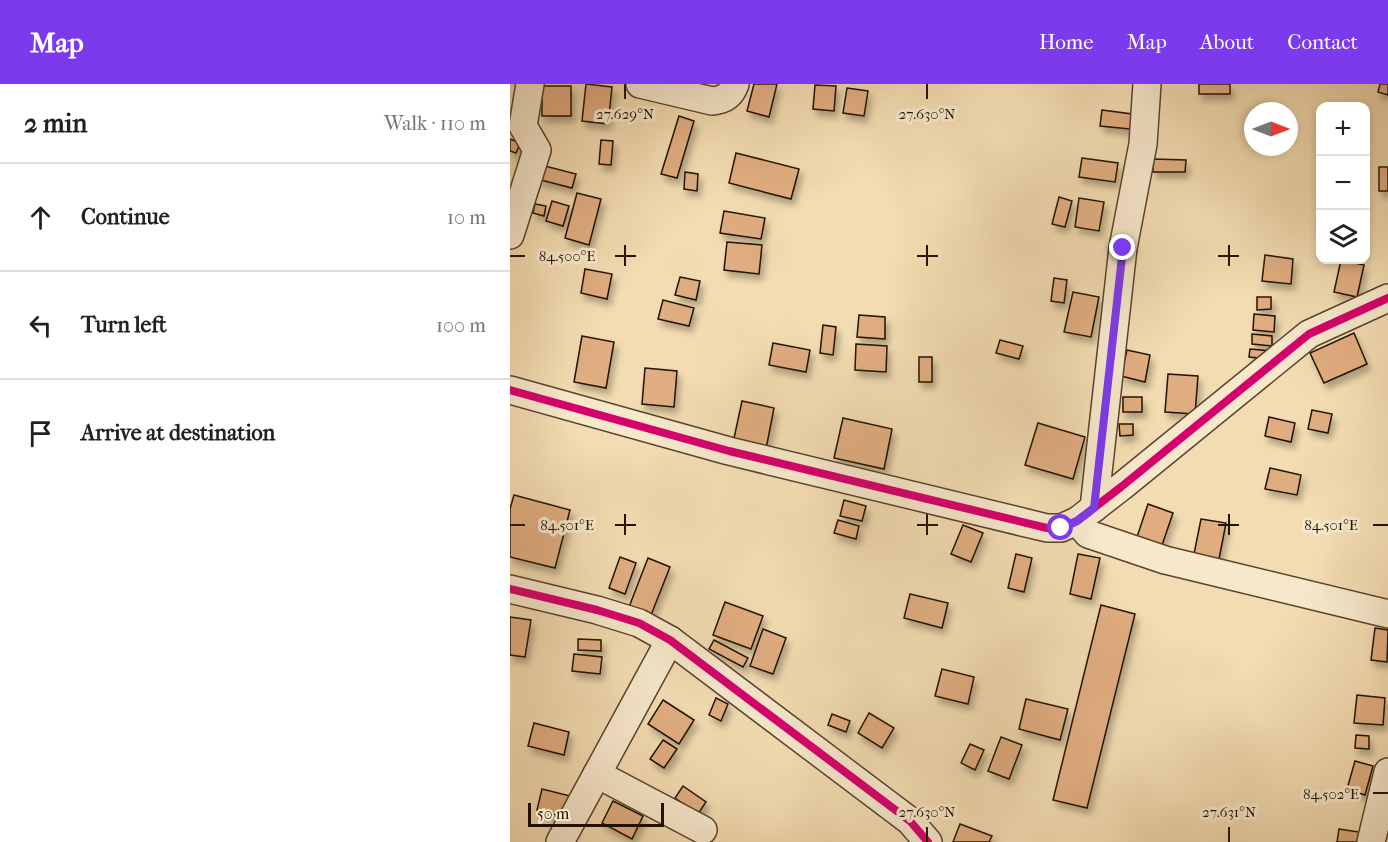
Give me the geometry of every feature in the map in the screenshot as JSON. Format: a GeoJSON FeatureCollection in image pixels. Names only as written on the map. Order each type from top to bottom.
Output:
{"type":"FeatureCollection","features":[{"type":"Feature","properties":{"kind":"street"},"geometry":{"type":"LineString","coordinates":[[510,235],[537,150],[523,126],[530,84]]}},
{"type":"Feature","properties":{"kind":"street"},"geometry":{"type":"LineString","coordinates":[[640,84],[712,101],[723,100],[732,93],[735,84]]}},
{"type":"Feature","properties":{"kind":"street"},"geometry":{"type":"LineString","coordinates":[[1148,84],[1143,144],[1123,248],[1086,514],[1088,534],[1165,560],[1388,614]]}},
{"type":"Feature","properties":{"kind":"street"},"geometry":{"type":"LineString","coordinates":[[510,390],[729,452],[1047,528],[1061,528],[1086,514],[1309,334],[1388,298]]}},
{"type":"Feature","properties":{"kind":"street"},"geometry":{"type":"LineString","coordinates":[[510,589],[597,610],[639,623],[670,640],[910,821],[928,842]]}},
{"type":"Feature","properties":{"kind":"street"},"geometry":{"type":"LineString","coordinates":[[560,842],[670,640]]}},
{"type":"Feature","properties":{"kind":"street"},"geometry":{"type":"LineString","coordinates":[[1371,842],[1388,772]]}},
{"type":"Feature","properties":{"kind":"street"},"geometry":{"type":"LineString","coordinates":[[597,774],[703,830]]}},
{"type":"Feature","properties":{"kind":"building"},"geometry":{"type":"Polygon","coordinates":[[[586,84],[612,87],[608,124],[582,121],[586,84]]]}},
{"type":"Feature","properties":{"kind":"building"},"geometry":{"type":"Polygon","coordinates":[[[754,84],[777,84],[769,117],[747,111],[754,84]]]}},
{"type":"Feature","properties":{"kind":"building"},"geometry":{"type":"Polygon","coordinates":[[[1199,84],[1230,84],[1230,94],[1199,94],[1199,84]]]}},
{"type":"Feature","properties":{"kind":"building"},"geometry":{"type":"Polygon","coordinates":[[[1380,84],[1388,84],[1388,95],[1378,92],[1380,84]]]}},
{"type":"Feature","properties":{"kind":"building"},"geometry":{"type":"Polygon","coordinates":[[[815,85],[836,86],[834,111],[813,109],[815,85]]]}},
{"type":"Feature","properties":{"kind":"building"},"geometry":{"type":"Polygon","coordinates":[[[542,86],[571,86],[571,116],[542,116],[542,86]]]}},
{"type":"Feature","properties":{"kind":"building"},"geometry":{"type":"Polygon","coordinates":[[[847,88],[868,91],[864,116],[843,113],[847,88]]]}},
{"type":"Feature","properties":{"kind":"building"},"geometry":{"type":"Polygon","coordinates":[[[1102,110],[1132,114],[1130,129],[1100,126],[1102,110]]]}},
{"type":"Feature","properties":{"kind":"building"},"geometry":{"type":"Polygon","coordinates":[[[679,116],[694,121],[677,178],[661,174],[679,116]]]}},
{"type":"Feature","properties":{"kind":"building"},"geometry":{"type":"Polygon","coordinates":[[[510,139],[520,143],[516,153],[510,151],[510,139]]]}},
{"type":"Feature","properties":{"kind":"building"},"geometry":{"type":"Polygon","coordinates":[[[601,140],[613,141],[611,165],[599,164],[601,140]]]}},
{"type":"Feature","properties":{"kind":"building"},"geometry":{"type":"Polygon","coordinates":[[[736,153],[799,169],[791,199],[729,183],[736,153]]]}},
{"type":"Feature","properties":{"kind":"building"},"geometry":{"type":"Polygon","coordinates":[[[1082,158],[1118,163],[1115,182],[1079,177],[1082,158]]]}},
{"type":"Feature","properties":{"kind":"building"},"geometry":{"type":"Polygon","coordinates":[[[1153,159],[1186,160],[1185,172],[1153,172],[1153,159]]]}},
{"type":"Feature","properties":{"kind":"building"},"geometry":{"type":"Polygon","coordinates":[[[541,165],[576,174],[572,188],[537,179],[541,165]]]}},
{"type":"Feature","properties":{"kind":"building"},"geometry":{"type":"Polygon","coordinates":[[[1379,167],[1388,167],[1388,191],[1379,191],[1379,167]]]}},
{"type":"Feature","properties":{"kind":"building"},"geometry":{"type":"Polygon","coordinates":[[[685,172],[698,174],[697,191],[684,189],[685,172]]]}},
{"type":"Feature","properties":{"kind":"building"},"geometry":{"type":"Polygon","coordinates":[[[577,193],[601,199],[589,245],[565,238],[577,193]]]}},
{"type":"Feature","properties":{"kind":"building"},"geometry":{"type":"Polygon","coordinates":[[[1059,197],[1072,201],[1065,227],[1052,224],[1059,197]]]}},
{"type":"Feature","properties":{"kind":"building"},"geometry":{"type":"Polygon","coordinates":[[[1079,198],[1104,202],[1099,231],[1075,227],[1079,198]]]}},
{"type":"Feature","properties":{"kind":"building"},"geometry":{"type":"Polygon","coordinates":[[[552,201],[569,206],[563,226],[546,221],[552,201]]]}},
{"type":"Feature","properties":{"kind":"building"},"geometry":{"type":"Polygon","coordinates":[[[535,204],[546,206],[544,216],[533,213],[535,204]]]}},
{"type":"Feature","properties":{"kind":"building"},"geometry":{"type":"Polygon","coordinates":[[[724,211],[765,218],[761,239],[720,233],[724,211]]]}},
{"type":"Feature","properties":{"kind":"building"},"geometry":{"type":"Polygon","coordinates":[[[727,242],[762,245],[759,274],[724,270],[727,242]]]}},
{"type":"Feature","properties":{"kind":"building"},"geometry":{"type":"Polygon","coordinates":[[[1265,255],[1293,259],[1291,284],[1262,281],[1265,255]]]}},
{"type":"Feature","properties":{"kind":"building"},"geometry":{"type":"Polygon","coordinates":[[[1340,264],[1364,265],[1357,297],[1334,292],[1340,264]]]}},
{"type":"Feature","properties":{"kind":"building"},"geometry":{"type":"Polygon","coordinates":[[[585,269],[612,274],[607,299],[581,293],[585,269]]]}},
{"type":"Feature","properties":{"kind":"building"},"geometry":{"type":"Polygon","coordinates":[[[680,277],[700,281],[696,300],[675,295],[680,277]]]}},
{"type":"Feature","properties":{"kind":"building"},"geometry":{"type":"Polygon","coordinates":[[[1054,278],[1067,280],[1064,303],[1051,301],[1054,278]]]}},
{"type":"Feature","properties":{"kind":"building"},"geometry":{"type":"Polygon","coordinates":[[[1073,292],[1099,297],[1091,337],[1064,332],[1073,292]]]}},
{"type":"Feature","properties":{"kind":"building"},"geometry":{"type":"Polygon","coordinates":[[[1257,297],[1271,297],[1271,309],[1257,310],[1257,297]]]}},
{"type":"Feature","properties":{"kind":"building"},"geometry":{"type":"Polygon","coordinates":[[[663,300],[694,308],[689,326],[658,319],[663,300]]]}},
{"type":"Feature","properties":{"kind":"building"},"geometry":{"type":"Polygon","coordinates":[[[1254,314],[1275,316],[1274,332],[1253,330],[1254,314]]]}},
{"type":"Feature","properties":{"kind":"building"},"geometry":{"type":"Polygon","coordinates":[[[859,315],[885,317],[885,339],[857,337],[859,315]]]}},
{"type":"Feature","properties":{"kind":"building"},"geometry":{"type":"Polygon","coordinates":[[[823,325],[836,327],[833,355],[820,353],[823,325]]]}},
{"type":"Feature","properties":{"kind":"building"},"geometry":{"type":"Polygon","coordinates":[[[1354,333],[1367,364],[1324,383],[1310,353],[1354,333]]]}},
{"type":"Feature","properties":{"kind":"building"},"geometry":{"type":"Polygon","coordinates":[[[1252,334],[1272,336],[1272,346],[1252,344],[1252,334]]]}},
{"type":"Feature","properties":{"kind":"building"},"geometry":{"type":"Polygon","coordinates":[[[582,336],[614,342],[606,388],[574,382],[582,336]]]}},
{"type":"Feature","properties":{"kind":"building"},"geometry":{"type":"Polygon","coordinates":[[[1000,340],[1023,346],[1019,359],[996,353],[1000,340]]]}},
{"type":"Feature","properties":{"kind":"building"},"geometry":{"type":"Polygon","coordinates":[[[773,343],[810,350],[806,372],[769,365],[773,343]]]}},
{"type":"Feature","properties":{"kind":"building"},"geometry":{"type":"Polygon","coordinates":[[[856,344],[887,346],[886,372],[855,370],[856,344]]]}},
{"type":"Feature","properties":{"kind":"building"},"geometry":{"type":"Polygon","coordinates":[[[1250,349],[1271,351],[1270,359],[1249,357],[1250,349]]]}},
{"type":"Feature","properties":{"kind":"building"},"geometry":{"type":"Polygon","coordinates":[[[1127,350],[1150,355],[1145,382],[1121,376],[1127,350]]]}},
{"type":"Feature","properties":{"kind":"building"},"geometry":{"type":"Polygon","coordinates":[[[919,357],[932,357],[932,382],[919,382],[919,357]]]}},
{"type":"Feature","properties":{"kind":"building"},"geometry":{"type":"Polygon","coordinates":[[[645,368],[677,371],[674,407],[642,404],[645,368]]]}},
{"type":"Feature","properties":{"kind":"building"},"geometry":{"type":"Polygon","coordinates":[[[1168,374],[1198,376],[1195,414],[1165,412],[1168,374]]]}},
{"type":"Feature","properties":{"kind":"building"},"geometry":{"type":"Polygon","coordinates":[[[1123,397],[1142,397],[1142,412],[1123,412],[1123,397]]]}},
{"type":"Feature","properties":{"kind":"building"},"geometry":{"type":"Polygon","coordinates":[[[742,401],[774,408],[766,449],[733,443],[742,401]]]}},
{"type":"Feature","properties":{"kind":"building"},"geometry":{"type":"Polygon","coordinates":[[[1312,410],[1332,414],[1328,433],[1308,429],[1312,410]]]}},
{"type":"Feature","properties":{"kind":"building"},"geometry":{"type":"Polygon","coordinates":[[[1269,417],[1295,423],[1291,442],[1265,436],[1269,417]]]}},
{"type":"Feature","properties":{"kind":"building"},"geometry":{"type":"Polygon","coordinates":[[[843,418],[892,429],[884,469],[834,458],[843,418]]]}},
{"type":"Feature","properties":{"kind":"building"},"geometry":{"type":"Polygon","coordinates":[[[1038,423],[1085,437],[1073,479],[1025,465],[1038,423]]]}},
{"type":"Feature","properties":{"kind":"building"},"geometry":{"type":"Polygon","coordinates":[[[1119,424],[1133,424],[1133,435],[1120,436],[1119,424]]]}},
{"type":"Feature","properties":{"kind":"building"},"geometry":{"type":"Polygon","coordinates":[[[1270,468],[1301,475],[1297,495],[1265,489],[1270,468]]]}},
{"type":"Feature","properties":{"kind":"building"},"geometry":{"type":"Polygon","coordinates":[[[514,495],[570,510],[555,568],[510,557],[510,509],[514,495]]]}},
{"type":"Feature","properties":{"kind":"building"},"geometry":{"type":"Polygon","coordinates":[[[844,500],[866,506],[862,521],[840,516],[844,500]]]}},
{"type":"Feature","properties":{"kind":"building"},"geometry":{"type":"Polygon","coordinates":[[[1148,504],[1173,513],[1161,548],[1136,540],[1148,504]]]}},
{"type":"Feature","properties":{"kind":"building"},"geometry":{"type":"Polygon","coordinates":[[[1201,519],[1226,523],[1219,559],[1194,554],[1201,519]]]}},
{"type":"Feature","properties":{"kind":"building"},"geometry":{"type":"Polygon","coordinates":[[[838,520],[859,526],[856,539],[834,533],[838,520]]]}},
{"type":"Feature","properties":{"kind":"building"},"geometry":{"type":"Polygon","coordinates":[[[963,525],[983,533],[971,562],[951,554],[963,525]]]}},
{"type":"Feature","properties":{"kind":"building"},"geometry":{"type":"Polygon","coordinates":[[[1016,554],[1032,558],[1024,592],[1008,588],[1016,554]]]}},
{"type":"Feature","properties":{"kind":"building"},"geometry":{"type":"Polygon","coordinates":[[[1078,554],[1100,558],[1091,599],[1070,594],[1078,554]]]}},
{"type":"Feature","properties":{"kind":"building"},"geometry":{"type":"Polygon","coordinates":[[[620,557],[636,563],[625,594],[609,588],[620,557]]]}},
{"type":"Feature","properties":{"kind":"building"},"geometry":{"type":"Polygon","coordinates":[[[648,558],[670,567],[651,615],[629,607],[648,558]]]}},
{"type":"Feature","properties":{"kind":"building"},"geometry":{"type":"Polygon","coordinates":[[[910,594],[948,603],[942,628],[904,618],[910,594]]]}},
{"type":"Feature","properties":{"kind":"building"},"geometry":{"type":"Polygon","coordinates":[[[725,602],[763,616],[751,649],[713,635],[725,602]]]}},
{"type":"Feature","properties":{"kind":"building"},"geometry":{"type":"Polygon","coordinates":[[[1101,605],[1135,614],[1087,808],[1053,800],[1101,605]]]}},
{"type":"Feature","properties":{"kind":"building"},"geometry":{"type":"Polygon","coordinates":[[[510,617],[531,620],[525,657],[510,655],[510,617]]]}},
{"type":"Feature","properties":{"kind":"building"},"geometry":{"type":"Polygon","coordinates":[[[1375,628],[1388,630],[1387,662],[1371,660],[1375,628]]]}},
{"type":"Feature","properties":{"kind":"building"},"geometry":{"type":"Polygon","coordinates":[[[763,629],[786,638],[773,674],[750,666],[763,629]]]}},
{"type":"Feature","properties":{"kind":"building"},"geometry":{"type":"Polygon","coordinates":[[[578,639],[601,640],[601,651],[578,650],[578,639]]]}},
{"type":"Feature","properties":{"kind":"building"},"geometry":{"type":"Polygon","coordinates":[[[714,640],[748,658],[743,667],[709,649],[714,640]]]}},
{"type":"Feature","properties":{"kind":"building"},"geometry":{"type":"Polygon","coordinates":[[[574,654],[602,657],[600,674],[572,671],[574,654]]]}},
{"type":"Feature","properties":{"kind":"building"},"geometry":{"type":"Polygon","coordinates":[[[942,669],[974,677],[968,704],[935,696],[942,669]]]}},
{"type":"Feature","properties":{"kind":"building"},"geometry":{"type":"Polygon","coordinates":[[[1357,695],[1385,698],[1383,725],[1354,723],[1357,695]]]}},
{"type":"Feature","properties":{"kind":"building"},"geometry":{"type":"Polygon","coordinates":[[[716,698],[728,704],[721,721],[709,715],[716,698]]]}},
{"type":"Feature","properties":{"kind":"building"},"geometry":{"type":"Polygon","coordinates":[[[1026,699],[1068,709],[1060,740],[1019,729],[1026,699]]]}},
{"type":"Feature","properties":{"kind":"building"},"geometry":{"type":"Polygon","coordinates":[[[663,700],[694,720],[679,744],[648,724],[663,700]]]}},
{"type":"Feature","properties":{"kind":"building"},"geometry":{"type":"Polygon","coordinates":[[[869,713],[894,728],[882,748],[858,733],[869,713]]]}},
{"type":"Feature","properties":{"kind":"building"},"geometry":{"type":"Polygon","coordinates":[[[832,714],[850,721],[846,732],[828,725],[832,714]]]}},
{"type":"Feature","properties":{"kind":"building"},"geometry":{"type":"Polygon","coordinates":[[[534,723],[569,732],[564,755],[528,746],[534,723]]]}},
{"type":"Feature","properties":{"kind":"building"},"geometry":{"type":"Polygon","coordinates":[[[1356,735],[1369,736],[1369,749],[1355,748],[1356,735]]]}},
{"type":"Feature","properties":{"kind":"building"},"geometry":{"type":"Polygon","coordinates":[[[1001,737],[1022,745],[1009,779],[988,771],[1001,737]]]}},
{"type":"Feature","properties":{"kind":"building"},"geometry":{"type":"Polygon","coordinates":[[[663,740],[677,749],[664,768],[650,759],[663,740]]]}},
{"type":"Feature","properties":{"kind":"building"},"geometry":{"type":"Polygon","coordinates":[[[970,744],[984,750],[975,770],[961,763],[970,744]]]}},
{"type":"Feature","properties":{"kind":"building"},"geometry":{"type":"Polygon","coordinates":[[[1355,761],[1373,766],[1365,795],[1347,789],[1355,761]]]}},
{"type":"Feature","properties":{"kind":"building"},"geometry":{"type":"Polygon","coordinates":[[[683,786],[706,802],[698,814],[675,798],[683,786]]]}},
{"type":"Feature","properties":{"kind":"building"},"geometry":{"type":"Polygon","coordinates":[[[542,789],[574,797],[569,818],[537,810],[542,789]]]}},
{"type":"Feature","properties":{"kind":"building"},"geometry":{"type":"Polygon","coordinates":[[[613,801],[643,816],[632,839],[602,823],[613,801]]]}},
{"type":"Feature","properties":{"kind":"building"},"geometry":{"type":"Polygon","coordinates":[[[960,824],[992,836],[989,842],[953,842],[960,824]]]}},
{"type":"Feature","properties":{"kind":"building"},"geometry":{"type":"Polygon","coordinates":[[[1339,829],[1359,832],[1357,842],[1337,842],[1339,829]]]}},
{"type":"Feature","properties":{"kind":"cycle path"},"geometry":{"type":"LineString","coordinates":[[510,390],[729,451],[1047,528],[1061,528],[1077,521],[1121,487],[1309,334],[1388,298]]}},
{"type":"Feature","properties":{"kind":"cycle path"},"geometry":{"type":"LineString","coordinates":[[510,589],[597,610],[639,623],[670,640],[910,821],[928,842]]}},
{"type":"Feature","properties":{"kind":"route"},"geometry":{"type":"LineString","coordinates":[[1061,528],[1077,521],[1094,508],[1123,248]]}}]}
